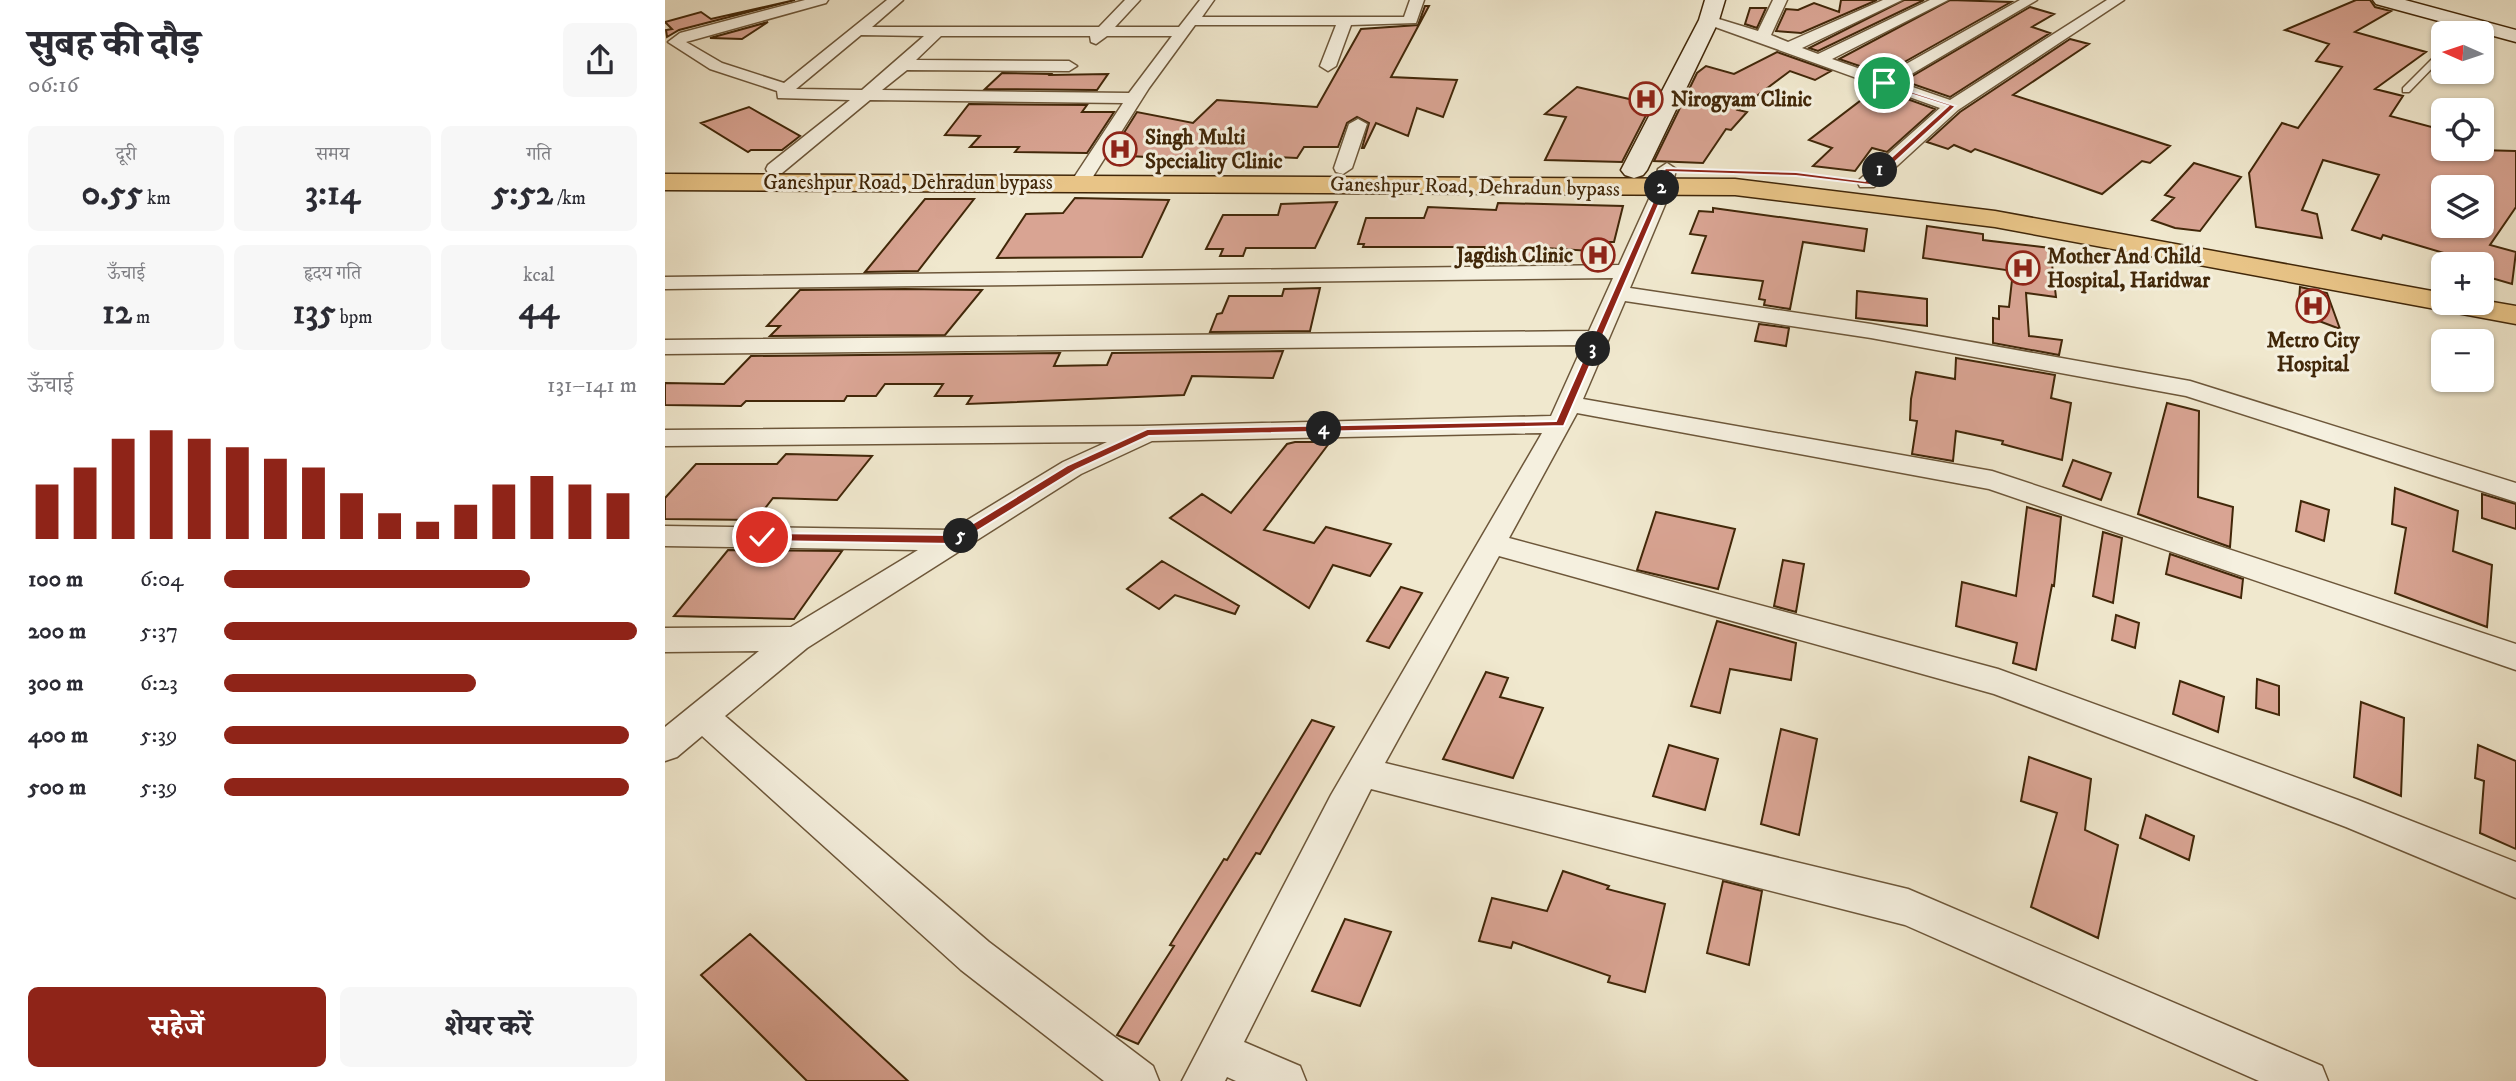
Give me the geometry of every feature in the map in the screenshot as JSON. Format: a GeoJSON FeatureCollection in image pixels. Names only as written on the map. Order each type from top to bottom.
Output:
{"type":"FeatureCollection","features":[{"type":"Feature","properties":{"kind":"main road"},"geometry":{"type":"LineString","coordinates":[[665,170],[1086,174],[1343,168],[1634,170],[1665,179],[1796,174],[2035,206],[2431,280]]}},
{"type":"Feature","properties":{"kind":"main road","name":"Ganeshpur Road, Dehradun bypass"},"geometry":{"type":"LineString","coordinates":[[665,182],[1086,174],[1665,179],[1995,219],[2431,300]]}},
{"type":"Feature","properties":{"kind":"main road"},"geometry":{"type":"LineString","coordinates":[[2494,292],[2516,296]]}},
{"type":"Feature","properties":{"kind":"main road"},"geometry":{"type":"LineString","coordinates":[[2494,311],[2516,315]]}},
{"type":"Feature","properties":{"kind":"street"},"geometry":{"type":"LineString","coordinates":[[786,89],[716,66],[676,42],[685,36],[821,0]]}},
{"type":"Feature","properties":{"kind":"street"},"geometry":{"type":"LineString","coordinates":[[897,0],[786,89],[784,94],[1134,98]]}},
{"type":"Feature","properties":{"kind":"street"},"geometry":{"type":"LineString","coordinates":[[1043,96],[1133,0]]}},
{"type":"Feature","properties":{"kind":"street"},"geometry":{"type":"LineString","coordinates":[[1086,174],[1134,98],[1207,0]]}},
{"type":"Feature","properties":{"kind":"street"},"geometry":{"type":"LineString","coordinates":[[857,31],[1103,32],[1187,26],[1411,20],[1417,0]]}},
{"type":"Feature","properties":{"kind":"street"},"geometry":{"type":"LineString","coordinates":[[1763,37],[1780,0]]}},
{"type":"Feature","properties":{"kind":"street"},"geometry":{"type":"LineString","coordinates":[[1788,48],[1895,0]]}},
{"type":"Feature","properties":{"kind":"street"},"geometry":{"type":"LineString","coordinates":[[1818,60],[1941,0]]}},
{"type":"Feature","properties":{"kind":"street"},"geometry":{"type":"LineString","coordinates":[[1884,83],[2030,0]]}},
{"type":"Feature","properties":{"kind":"street"},"geometry":{"type":"LineString","coordinates":[[1867,183],[1952,106],[2117,0]]}},
{"type":"Feature","properties":{"kind":"street"},"geometry":{"type":"LineString","coordinates":[[2383,0],[2451,21]]}},
{"type":"Feature","properties":{"kind":"street"},"geometry":{"type":"LineString","coordinates":[[1855,3],[1874,9]]}},
{"type":"Feature","properties":{"kind":"street"},"geometry":{"type":"LineString","coordinates":[[1634,170],[1712,10],[1763,37],[1818,60],[1952,106]]}},
{"type":"Feature","properties":{"kind":"street"},"geometry":{"type":"LineString","coordinates":[[1328,66],[1344,23]]}},
{"type":"Feature","properties":{"kind":"street"},"geometry":{"type":"LineString","coordinates":[[775,169],[904,65],[935,33]]}},
{"type":"Feature","properties":{"kind":"street"},"geometry":{"type":"LineString","coordinates":[[2494,33],[2516,36]]}},
{"type":"Feature","properties":{"kind":"street"},"geometry":{"type":"LineString","coordinates":[[904,65],[1078,58]]}},
{"type":"Feature","properties":{"kind":"street"},"geometry":{"type":"LineString","coordinates":[[1343,168],[1358,124]]}},
{"type":"Feature","properties":{"kind":"street"},"geometry":{"type":"LineString","coordinates":[[1285,1081],[1211,1067],[1362,772],[1565,414],[1665,179]]}},
{"type":"Feature","properties":{"kind":"street"},"geometry":{"type":"LineString","coordinates":[[665,283],[1623,282],[2190,390],[2516,494]]}},
{"type":"Feature","properties":{"kind":"street"},"geometry":{"type":"LineString","coordinates":[[665,347],[1598,338]]}},
{"type":"Feature","properties":{"kind":"street"},"geometry":{"type":"LineString","coordinates":[[665,438],[1147,433],[1565,414],[1992,480],[2516,657]]}},
{"type":"Feature","properties":{"kind":"street"},"geometry":{"type":"LineString","coordinates":[[665,747],[796,639],[1072,468],[1147,433]]}},
{"type":"Feature","properties":{"kind":"street"},"geometry":{"type":"LineString","coordinates":[[665,536],[956,540]]}},
{"type":"Feature","properties":{"kind":"street"},"geometry":{"type":"LineString","coordinates":[[1492,544],[1998,682],[2358,816],[2516,880]]}},
{"type":"Feature","properties":{"kind":"street"},"geometry":{"type":"LineString","coordinates":[[665,640],[796,639]]}},
{"type":"Feature","properties":{"kind":"street"},"geometry":{"type":"LineString","coordinates":[[702,716],[975,956],[1138,1081]]}},
{"type":"Feature","properties":{"kind":"street"},"geometry":{"type":"LineString","coordinates":[[1362,772],[1909,907],[2307,1081]]}},
{"type":"Feature","properties":{"kind":"lane"},"geometry":{"type":"LineString","coordinates":[[2406,90],[2431,65]]}},
{"type":"Feature","properties":{"kind":"building"},"geometry":{"type":"Polygon","coordinates":[[[795,0],[679,30],[667,37],[666,30],[672,29],[665,22],[701,12],[711,19],[795,0]]]}},
{"type":"Feature","properties":{"kind":"building"},"geometry":{"type":"Polygon","coordinates":[[[1841,0],[1877,0],[1801,33],[1776,31],[1786,9],[1798,10],[1814,3],[1839,12],[1841,0]]]}},
{"type":"Feature","properties":{"kind":"building"},"geometry":{"type":"Polygon","coordinates":[[[1904,0],[1924,0],[1818,51],[1809,48],[1904,0]]]}},
{"type":"Feature","properties":{"kind":"building"},"geometry":{"type":"Polygon","coordinates":[[[1950,0],[2011,2],[1883,74],[1839,59],[1950,0]]]}},
{"type":"Feature","properties":{"kind":"building"},"geometry":{"type":"Polygon","coordinates":[[[2356,0],[2370,0],[2375,7],[2391,11],[2355,32],[2426,52],[2375,89],[2403,96],[2390,116],[2431,127],[2431,161],[2494,161],[2494,150],[2516,151],[2516,207],[2490,245],[2516,252],[2512,284],[2494,279],[2494,252],[2440,252],[2383,235],[2381,239],[2352,230],[2379,175],[2323,160],[2302,210],[2317,214],[2322,238],[2256,227],[2249,173],[2282,123],[2298,128],[2342,67],[2316,61],[2329,44],[2285,30],[2356,0]]]}},
{"type":"Feature","properties":{"kind":"building"},"geometry":{"type":"Polygon","coordinates":[[[1425,6],[1429,6],[1391,77],[1457,80],[1443,117],[1417,108],[1408,136],[1376,123],[1362,148],[1369,123],[1357,117],[1347,123],[1338,147],[1304,147],[1297,158],[1250,156],[1248,159],[1206,157],[1204,160],[1110,155],[1137,112],[1193,123],[1217,100],[1317,107],[1361,29],[1418,25],[1425,6]]]}},
{"type":"Feature","properties":{"kind":"building"},"geometry":{"type":"Polygon","coordinates":[[[2030,7],[2054,14],[2032,27],[2050,33],[1950,97],[1904,81],[2030,7]]]}},
{"type":"Feature","properties":{"kind":"building"},"geometry":{"type":"Polygon","coordinates":[[[1750,8],[1766,8],[1757,28],[1745,24],[1750,8]]]}},
{"type":"Feature","properties":{"kind":"building"},"geometry":{"type":"Polygon","coordinates":[[[768,22],[742,39],[710,38],[768,22]]]}},
{"type":"Feature","properties":{"kind":"building"},"geometry":{"type":"Polygon","coordinates":[[[2070,39],[2089,44],[2013,95],[2170,146],[2150,163],[2142,161],[2102,194],[1975,149],[1971,152],[1954,145],[1948,149],[1927,142],[1960,112],[2070,39]]]}},
{"type":"Feature","properties":{"kind":"building"},"geometry":{"type":"Polygon","coordinates":[[[1777,52],[1831,71],[1815,80],[1790,71],[1738,110],[1747,112],[1731,130],[1726,129],[1703,163],[1654,161],[1697,73],[1706,66],[1734,74],[1777,52]]]}},
{"type":"Feature","properties":{"kind":"building"},"geometry":{"type":"Polygon","coordinates":[[[1002,73],[1108,74],[1097,90],[985,89],[1002,73]]]}},
{"type":"Feature","properties":{"kind":"building"},"geometry":{"type":"Polygon","coordinates":[[[1577,87],[1638,101],[1641,95],[1656,96],[1622,162],[1545,160],[1566,117],[1545,114],[1577,87]]]}},
{"type":"Feature","properties":{"kind":"building"},"geometry":{"type":"Polygon","coordinates":[[[1877,88],[1935,109],[1887,152],[1872,148],[1855,171],[1813,166],[1832,148],[1809,140],[1877,88]]]}},
{"type":"Feature","properties":{"kind":"building"},"geometry":{"type":"Polygon","coordinates":[[[969,104],[1087,105],[1082,112],[1114,112],[1087,153],[1015,152],[1019,147],[970,147],[980,136],[945,135],[969,104]]]}},
{"type":"Feature","properties":{"kind":"building"},"geometry":{"type":"Polygon","coordinates":[[[749,107],[800,136],[782,150],[748,152],[701,123],[749,107]]]}},
{"type":"Feature","properties":{"kind":"building"},"geometry":{"type":"Polygon","coordinates":[[[2194,163],[2241,177],[2200,231],[2175,228],[2152,220],[2174,198],[2165,195],[2194,163]]]}},
{"type":"Feature","properties":{"kind":"building"},"geometry":{"type":"Polygon","coordinates":[[[1075,198],[1169,200],[1142,257],[997,258],[1026,214],[1063,213],[1075,198]]]}},
{"type":"Feature","properties":{"kind":"building"},"geometry":{"type":"Polygon","coordinates":[[[925,199],[974,199],[918,271],[865,272],[925,199]]]}},
{"type":"Feature","properties":{"kind":"building"},"geometry":{"type":"Polygon","coordinates":[[[1337,202],[1315,248],[1246,248],[1243,256],[1220,256],[1223,249],[1206,249],[1223,215],[1278,215],[1281,204],[1337,202]]]}},
{"type":"Feature","properties":{"kind":"building"},"geometry":{"type":"Polygon","coordinates":[[[1498,203],[1623,206],[1614,242],[1609,242],[1606,252],[1546,248],[1542,261],[1502,259],[1504,253],[1485,253],[1485,247],[1363,247],[1364,244],[1358,244],[1366,218],[1424,218],[1428,207],[1496,210],[1498,203]]]}},
{"type":"Feature","properties":{"kind":"building"},"geometry":{"type":"Polygon","coordinates":[[[1713,208],[1867,229],[1864,251],[1803,242],[1790,309],[1764,305],[1765,300],[1759,299],[1763,281],[1692,273],[1706,236],[1690,234],[1699,211],[1713,212],[1713,208]]]}},
{"type":"Feature","properties":{"kind":"building"},"geometry":{"type":"Polygon","coordinates":[[[1927,226],[1983,234],[1983,240],[2050,248],[2056,297],[2026,293],[2029,336],[2062,340],[2059,355],[1993,343],[1993,318],[1999,319],[1999,306],[2009,307],[2013,271],[1923,258],[1927,226]]]}},
{"type":"Feature","properties":{"kind":"building"},"geometry":{"type":"Polygon","coordinates":[[[2300,287],[2327,293],[2340,329],[2298,313],[2300,287]]]}},
{"type":"Feature","properties":{"kind":"building"},"geometry":{"type":"Polygon","coordinates":[[[1320,288],[1310,331],[1210,332],[1217,314],[1222,313],[1229,296],[1282,296],[1284,289],[1320,288]]]}},
{"type":"Feature","properties":{"kind":"building"},"geometry":{"type":"Polygon","coordinates":[[[800,290],[982,290],[945,335],[770,336],[780,326],[767,326],[800,290]]]}},
{"type":"Feature","properties":{"kind":"building"},"geometry":{"type":"Polygon","coordinates":[[[1857,291],[1927,299],[1927,326],[1856,318],[1857,291]]]}},
{"type":"Feature","properties":{"kind":"building"},"geometry":{"type":"Polygon","coordinates":[[[1759,324],[1789,328],[1786,346],[1755,341],[1759,324]]]}},
{"type":"Feature","properties":{"kind":"building"},"geometry":{"type":"Polygon","coordinates":[[[1283,351],[1273,378],[1192,376],[1184,395],[967,404],[972,396],[935,396],[943,384],[885,384],[876,396],[847,396],[844,401],[746,401],[741,406],[665,405],[665,383],[724,384],[751,356],[1060,353],[1054,366],[1107,365],[1112,353],[1283,351]]]}},
{"type":"Feature","properties":{"kind":"building"},"geometry":{"type":"Polygon","coordinates":[[[1956,358],[2055,375],[2051,398],[2071,403],[2062,460],[2002,444],[2003,441],[1956,431],[1953,461],[1912,454],[1917,421],[1910,420],[1911,399],[1916,372],[1955,379],[1956,358]]]}},
{"type":"Feature","properties":{"kind":"building"},"geometry":{"type":"Polygon","coordinates":[[[2167,403],[2199,411],[2198,497],[2233,507],[2230,547],[2138,514],[2167,403]]]}},
{"type":"Feature","properties":{"kind":"building"},"geometry":{"type":"Polygon","coordinates":[[[1330,442],[1264,530],[1314,543],[1326,527],[1391,544],[1370,576],[1333,565],[1309,608],[1170,518],[1202,494],[1231,513],[1287,444],[1330,442]]]}},
{"type":"Feature","properties":{"kind":"building"},"geometry":{"type":"Polygon","coordinates":[[[786,454],[872,456],[837,500],[773,498],[756,520],[665,519],[665,498],[696,464],[777,464],[786,454]]]}},
{"type":"Feature","properties":{"kind":"building"},"geometry":{"type":"Polygon","coordinates":[[[2073,460],[2111,473],[2101,500],[2063,486],[2073,460]]]}},
{"type":"Feature","properties":{"kind":"building"},"geometry":{"type":"Polygon","coordinates":[[[2395,488],[2458,511],[2453,551],[2492,565],[2487,627],[2395,593],[2406,528],[2392,524],[2395,488]]]}},
{"type":"Feature","properties":{"kind":"building"},"geometry":{"type":"Polygon","coordinates":[[[2482,494],[2516,504],[2516,529],[2482,518],[2482,494]]]}},
{"type":"Feature","properties":{"kind":"building"},"geometry":{"type":"Polygon","coordinates":[[[2301,501],[2329,510],[2324,541],[2296,531],[2301,501]]]}},
{"type":"Feature","properties":{"kind":"building"},"geometry":{"type":"Polygon","coordinates":[[[2027,507],[2061,517],[2054,586],[2052,585],[2036,670],[2013,663],[2017,643],[1956,626],[1962,582],[2016,596],[2027,507]]]}},
{"type":"Feature","properties":{"kind":"building"},"geometry":{"type":"Polygon","coordinates":[[[1656,512],[1735,529],[1718,589],[1637,570],[1656,512]]]}},
{"type":"Feature","properties":{"kind":"building"},"geometry":{"type":"Polygon","coordinates":[[[2103,532],[2122,538],[2113,603],[2093,596],[2103,532]]]}},
{"type":"Feature","properties":{"kind":"building"},"geometry":{"type":"Polygon","coordinates":[[[728,550],[842,551],[794,619],[674,616],[728,550]]]}},
{"type":"Feature","properties":{"kind":"building"},"geometry":{"type":"Polygon","coordinates":[[[2170,554],[2243,579],[2241,598],[2166,574],[2170,554]]]}},
{"type":"Feature","properties":{"kind":"building"},"geometry":{"type":"Polygon","coordinates":[[[1783,560],[1804,564],[1796,612],[1774,606],[1783,560]]]}},
{"type":"Feature","properties":{"kind":"building"},"geometry":{"type":"Polygon","coordinates":[[[1162,561],[1239,606],[1235,614],[1175,595],[1159,609],[1127,589],[1162,561]]]}},
{"type":"Feature","properties":{"kind":"building"},"geometry":{"type":"Polygon","coordinates":[[[1401,587],[1422,593],[1389,648],[1367,641],[1401,587]]]}},
{"type":"Feature","properties":{"kind":"building"},"geometry":{"type":"Polygon","coordinates":[[[2116,615],[2139,623],[2135,648],[2112,640],[2116,615]]]}},
{"type":"Feature","properties":{"kind":"building"},"geometry":{"type":"Polygon","coordinates":[[[1717,621],[1796,643],[1791,680],[1730,669],[1720,713],[1691,706],[1717,621]]]}},
{"type":"Feature","properties":{"kind":"building"},"geometry":{"type":"Polygon","coordinates":[[[1486,672],[1508,678],[1500,697],[1543,708],[1513,778],[1443,759],[1486,672]]]}},
{"type":"Feature","properties":{"kind":"building"},"geometry":{"type":"Polygon","coordinates":[[[2257,679],[2279,686],[2279,715],[2256,708],[2257,679]]]}},
{"type":"Feature","properties":{"kind":"building"},"geometry":{"type":"Polygon","coordinates":[[[2180,681],[2224,697],[2218,732],[2173,714],[2180,681]]]}},
{"type":"Feature","properties":{"kind":"building"},"geometry":{"type":"Polygon","coordinates":[[[2361,702],[2404,718],[2401,796],[2354,777],[2361,702]]]}},
{"type":"Feature","properties":{"kind":"building"},"geometry":{"type":"Polygon","coordinates":[[[1312,720],[1334,727],[1260,854],[1256,853],[1138,1044],[1117,1035],[1174,946],[1170,945],[1224,859],[1227,860],[1312,720]]]}},
{"type":"Feature","properties":{"kind":"building"},"geometry":{"type":"Polygon","coordinates":[[[1781,729],[1817,739],[1799,835],[1761,824],[1781,729]]]}},
{"type":"Feature","properties":{"kind":"building"},"geometry":{"type":"Polygon","coordinates":[[[1669,745],[1718,759],[1705,810],[1653,796],[1669,745]]]}},
{"type":"Feature","properties":{"kind":"building"},"geometry":{"type":"Polygon","coordinates":[[[2478,745],[2516,761],[2516,849],[2480,833],[2484,781],[2475,778],[2478,745]]]}},
{"type":"Feature","properties":{"kind":"building"},"geometry":{"type":"Polygon","coordinates":[[[2029,757],[2091,779],[2085,830],[2118,845],[2098,938],[2031,907],[2057,813],[2021,801],[2029,757]]]}},
{"type":"Feature","properties":{"kind":"building"},"geometry":{"type":"Polygon","coordinates":[[[2146,815],[2194,836],[2189,860],[2140,838],[2146,815]]]}},
{"type":"Feature","properties":{"kind":"building"},"geometry":{"type":"Polygon","coordinates":[[[1563,871],[1609,886],[1607,889],[1665,904],[1645,992],[1608,982],[1610,976],[1513,942],[1511,948],[1479,941],[1492,898],[1547,911],[1563,871]]]}},
{"type":"Feature","properties":{"kind":"building"},"geometry":{"type":"Polygon","coordinates":[[[1723,881],[1762,891],[1749,965],[1707,953],[1723,881]]]}},
{"type":"Feature","properties":{"kind":"building"},"geometry":{"type":"Polygon","coordinates":[[[1345,919],[1391,932],[1360,1006],[1312,991],[1345,919]]]}},
{"type":"Feature","properties":{"kind":"building"},"geometry":{"type":"Polygon","coordinates":[[[750,934],[908,1081],[807,1081],[701,975],[750,934]]]}},
{"type":"Feature","properties":{"kind":"place","name":"Nirogyam Clinic"},"geometry":{"type":"Point","coordinates":[1646,99]}},
{"type":"Feature","properties":{"kind":"place","name":"Singh Multi Speciality Clinic"},"geometry":{"type":"Point","coordinates":[1120,149]}},
{"type":"Feature","properties":{"kind":"place","name":"Jagdish Clinic"},"geometry":{"type":"Point","coordinates":[1598,255]}},
{"type":"Feature","properties":{"kind":"place","name":"Mother And Child Hospital, Haridwar"},"geometry":{"type":"Point","coordinates":[2023,268]}},
{"type":"Feature","properties":{"kind":"place","name":"Metro City Hospital"},"geometry":{"type":"Point","coordinates":[2313,306]}},
{"type":"Feature","properties":{"kind":"route"},"geometry":{"type":"LineString","coordinates":[[762,537],[956,540],[1072,468],[1147,433],[1560,424],[1663,188],[1667,169],[1796,174],[1867,183],[1952,106],[1884,83]]}}]}
